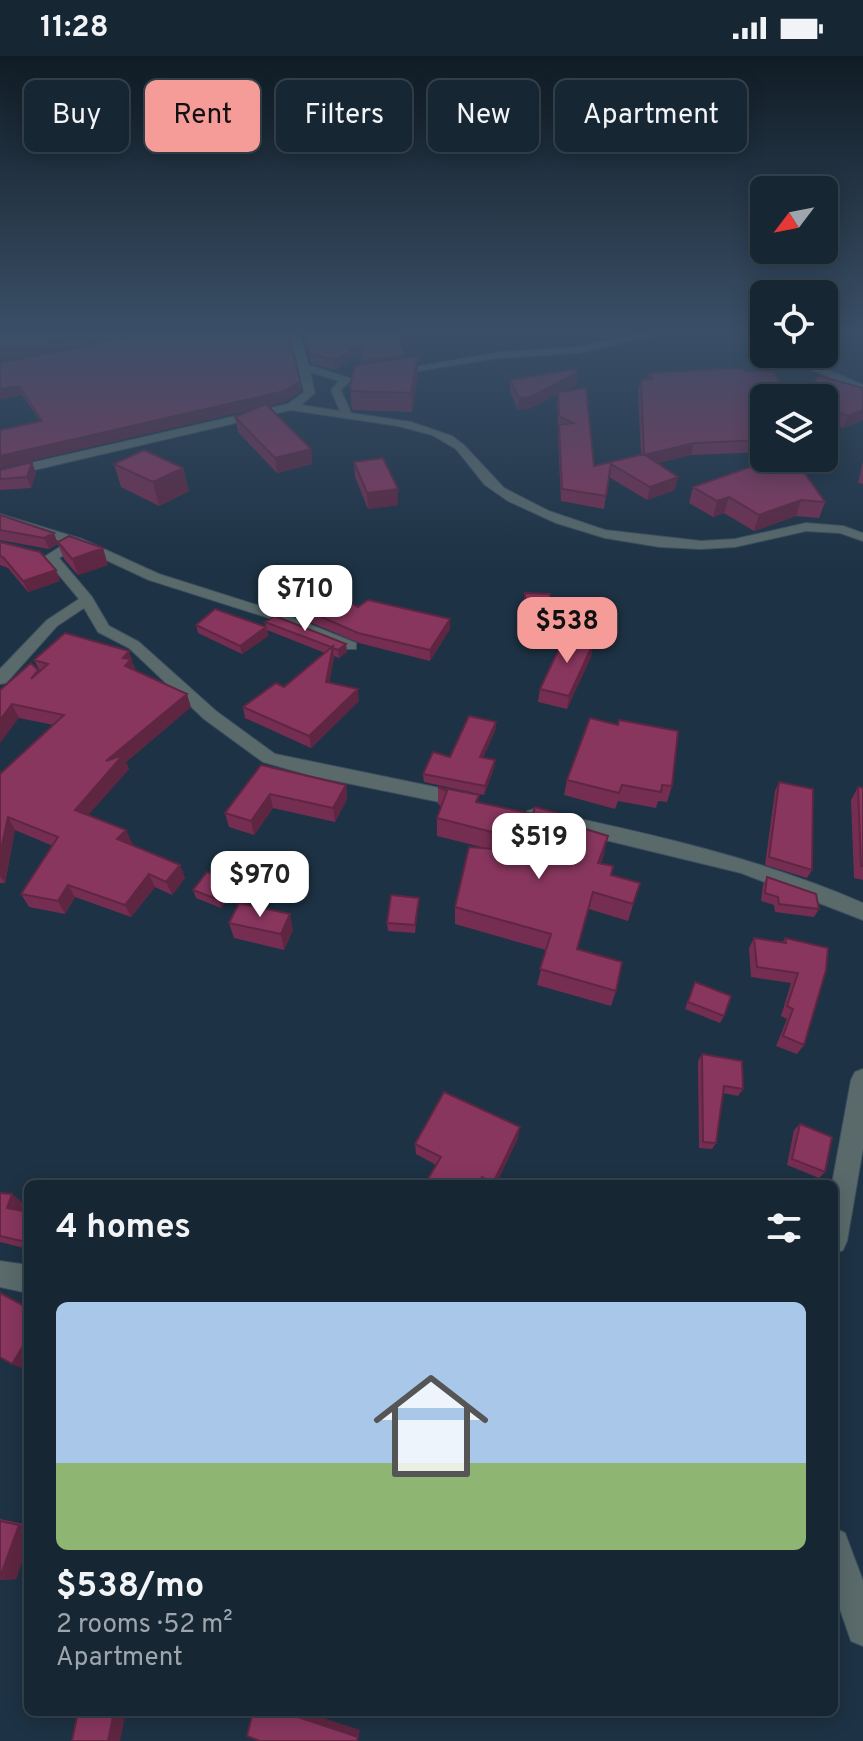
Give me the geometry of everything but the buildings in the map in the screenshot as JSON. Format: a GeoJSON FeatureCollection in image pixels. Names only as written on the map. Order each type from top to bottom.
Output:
{"type":"FeatureCollection","features":[{"type":"Feature","properties":{"kind":"street"},"geometry":{"type":"LineString","coordinates":[[0,474],[272,411]]}},
{"type":"Feature","properties":{"kind":"street"},"geometry":{"type":"LineString","coordinates":[[316,411],[424,429],[449,439],[467,453],[490,482],[504,492],[543,512],[604,534],[661,542],[718,545],[787,529],[823,525],[863,537]]}},
{"type":"Feature","properties":{"kind":"street"},"geometry":{"type":"LineString","coordinates":[[345,411],[347,415]]}},
{"type":"Feature","properties":{"kind":"street"},"geometry":{"type":"LineString","coordinates":[[0,518],[77,542],[154,577],[274,615],[351,646]]}},
{"type":"Feature","properties":{"kind":"street"},"geometry":{"type":"LineString","coordinates":[[77,542],[45,556],[87,600],[103,629],[134,645],[210,715],[269,758],[478,803]]}},
{"type":"Feature","properties":{"kind":"street"},"geometry":{"type":"LineString","coordinates":[[0,679],[44,630],[87,600]]}},
{"type":"Feature","properties":{"kind":"street"},"geometry":{"type":"LineString","coordinates":[[521,813],[732,864],[809,889],[863,912]]}},
{"type":"Feature","properties":{"kind":"street"},"geometry":{"type":"LineString","coordinates":[[838,1219],[863,1080]]}},
{"type":"Feature","properties":{"kind":"street"},"geometry":{"type":"LineString","coordinates":[[0,1274],[24,1278]]}},
{"type":"Feature","properties":{"kind":"street"},"geometry":{"type":"LineString","coordinates":[[838,1556],[863,1629]]}}]}
